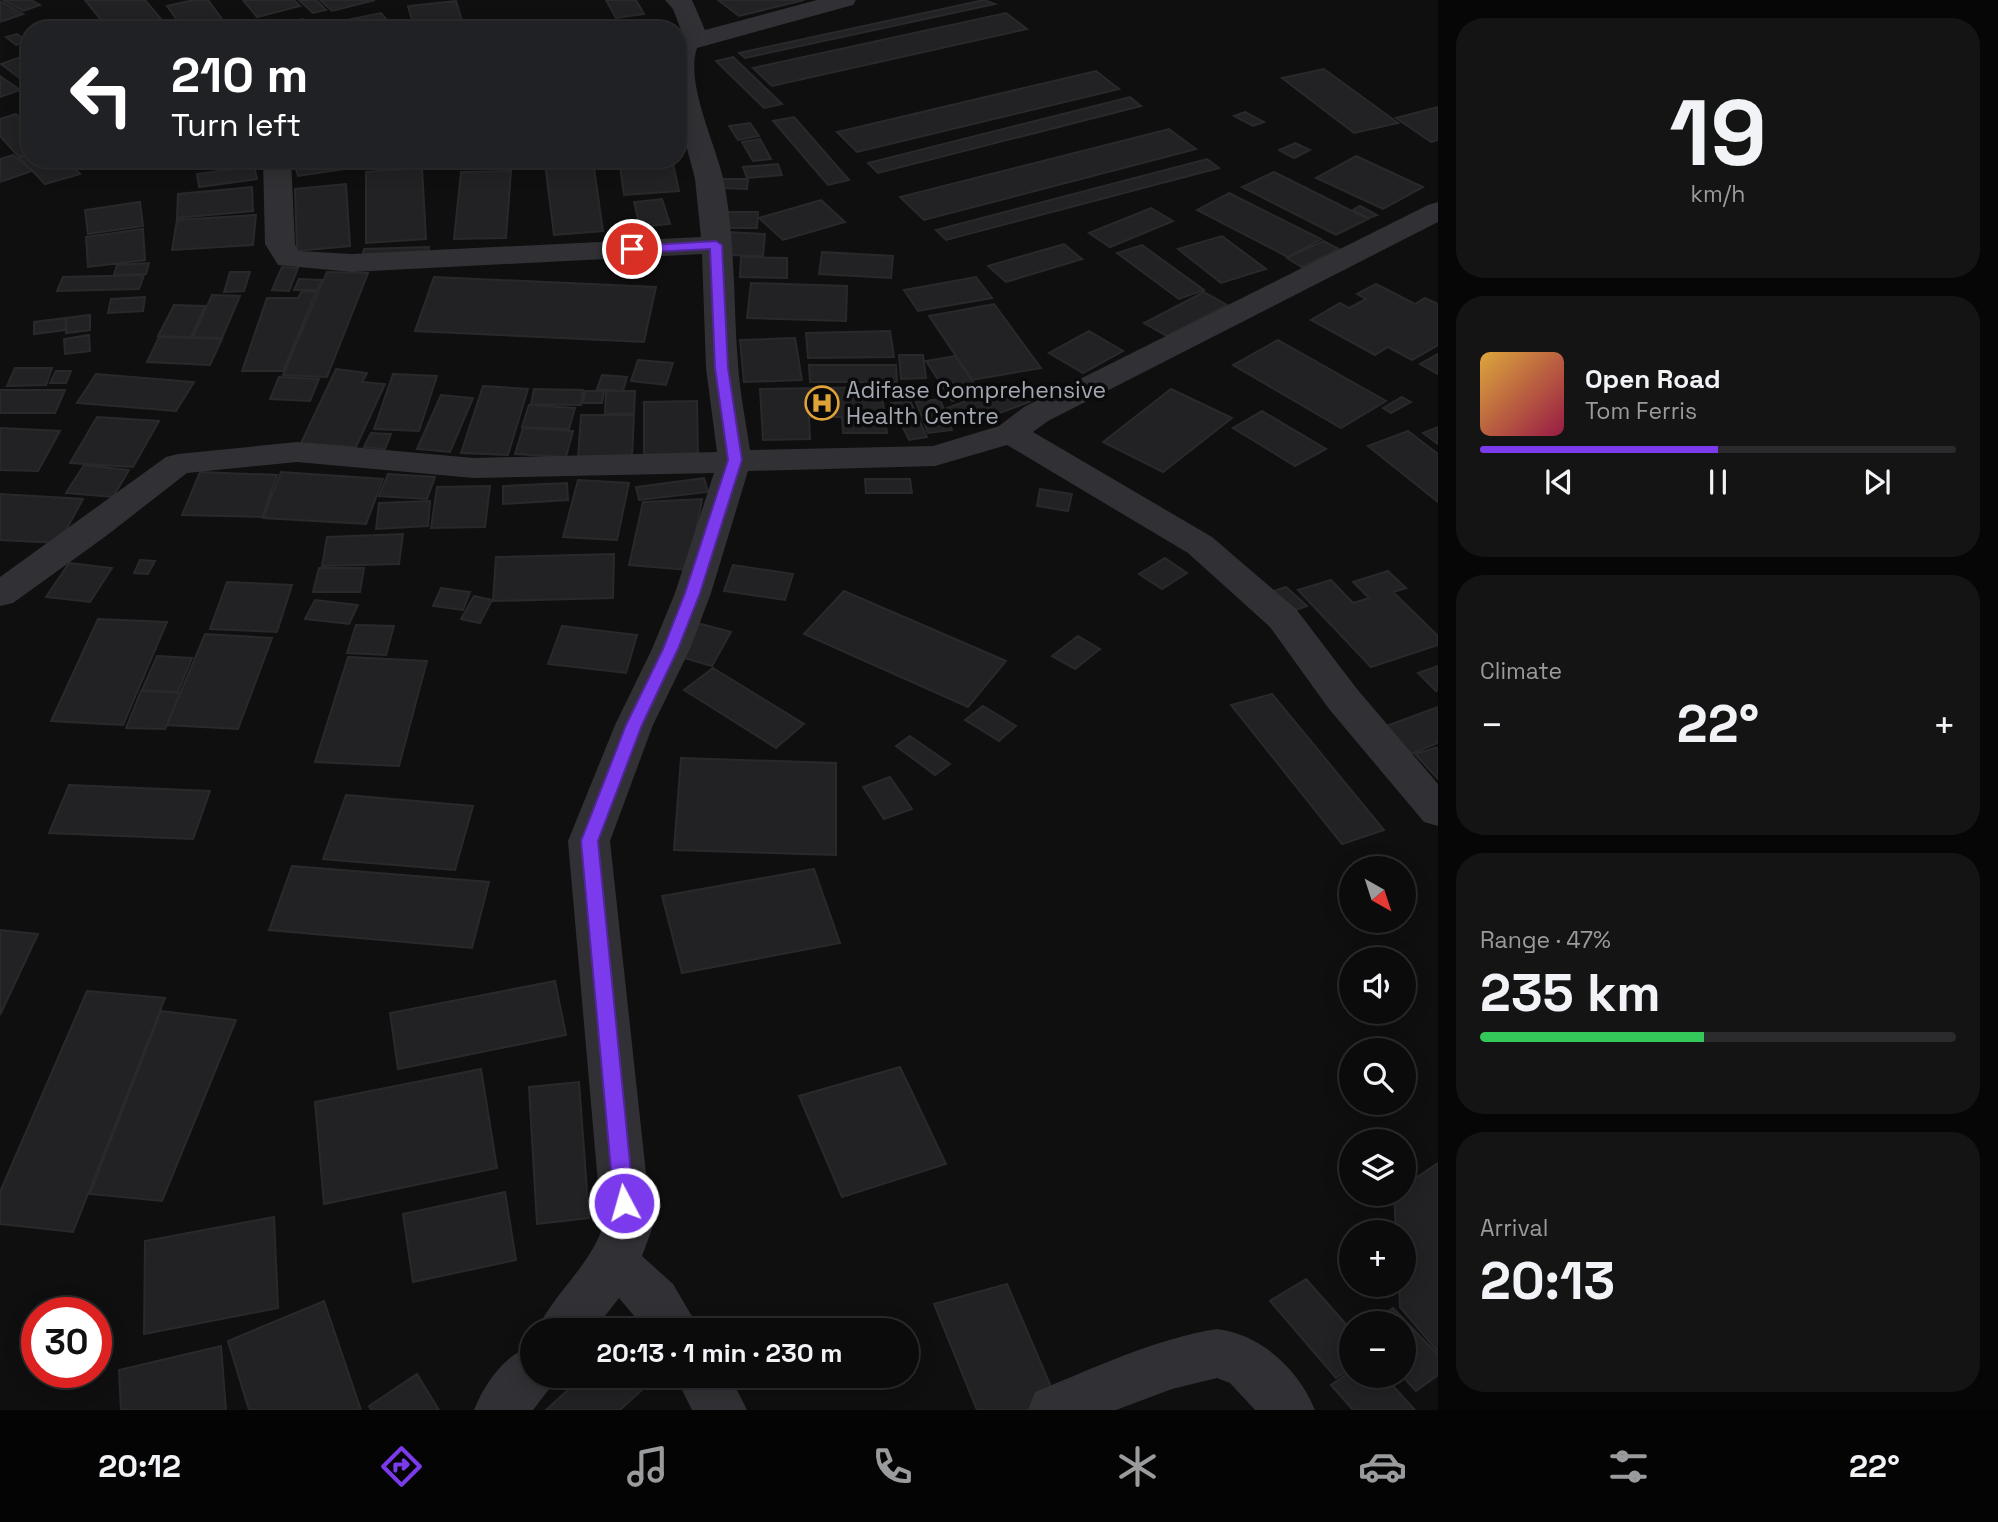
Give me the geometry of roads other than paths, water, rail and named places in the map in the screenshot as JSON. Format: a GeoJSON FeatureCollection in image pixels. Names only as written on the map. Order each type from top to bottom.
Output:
{"type":"FeatureCollection","features":[{"type":"Feature","properties":{"kind":"street"},"geometry":{"type":"LineString","coordinates":[[677,0],[684,6],[693,30],[686,42]]}},
{"type":"Feature","properties":{"kind":"street"},"geometry":{"type":"LineString","coordinates":[[686,48],[844,0]]}},
{"type":"Feature","properties":{"kind":"street"},"geometry":{"type":"LineString","coordinates":[[573,1318],[614,1265],[627,1229],[589,841],[634,725],[671,649],[693,593],[735,460],[722,368],[716,245],[709,178],[686,94]]}},
{"type":"Feature","properties":{"kind":"street"},"geometry":{"type":"LineString","coordinates":[[277,168],[280,244],[288,259],[352,263],[716,245]]}},
{"type":"Feature","properties":{"kind":"street"},"geometry":{"type":"LineString","coordinates":[[0,593],[94,528],[178,464],[298,452],[474,468],[935,457],[1011,433],[1036,414],[1149,356],[1278,295],[1438,211]]}},
{"type":"Feature","properties":{"kind":"street"},"geometry":{"type":"LineString","coordinates":[[1011,433],[1200,545],[1283,618],[1343,699],[1438,811]]}},
{"type":"Feature","properties":{"kind":"street"},"geometry":{"type":"LineString","coordinates":[[614,1265],[639,1280],[654,1295],[667,1318]]}},
{"type":"Feature","properties":{"kind":"street"},"geometry":{"type":"LineString","coordinates":[[1054,1410],[1167,1366],[1197,1357],[1228,1354],[1253,1368],[1289,1410]]}},
{"type":"Feature","properties":{"kind":"street"},"geometry":{"type":"LineString","coordinates":[[500,1410],[520,1385]]}},
{"type":"Feature","properties":{"kind":"street"},"geometry":{"type":"LineString","coordinates":[[708,1388],[721,1410]]}},
{"type":"Feature","properties":{"kind":"place","name":"Adifase Comprehensive Health Centre"},"geometry":{"type":"Point","coordinates":[822,403]}}]}
